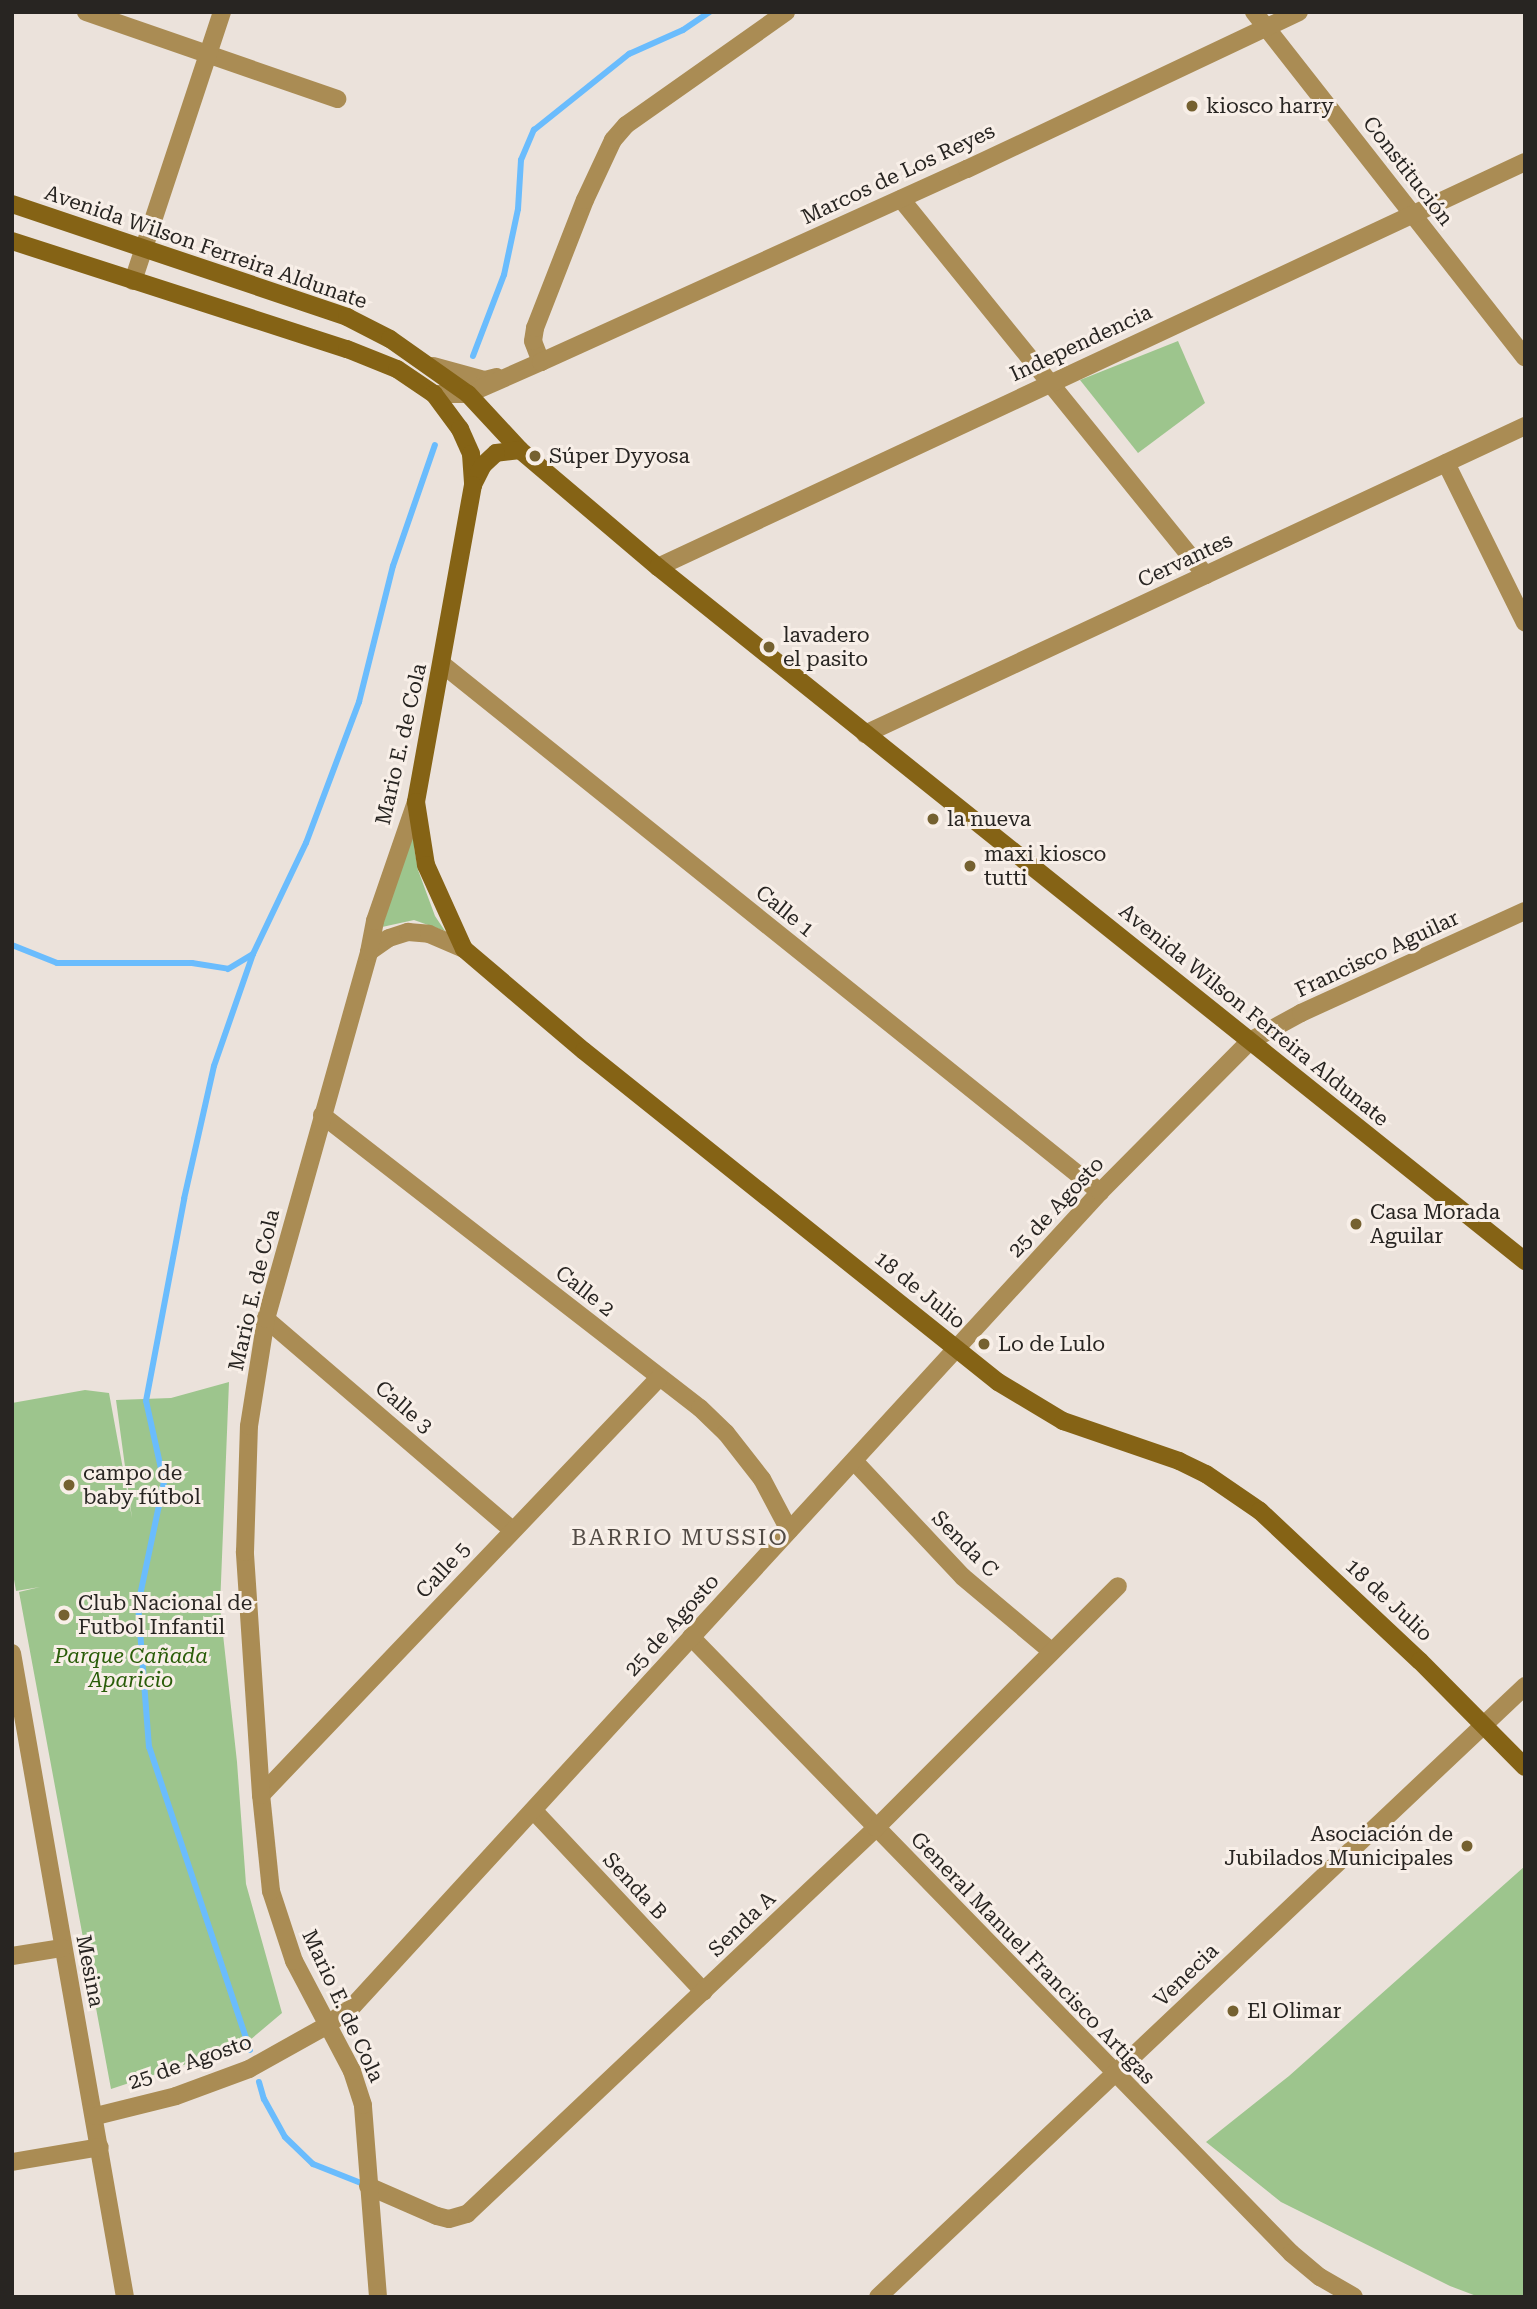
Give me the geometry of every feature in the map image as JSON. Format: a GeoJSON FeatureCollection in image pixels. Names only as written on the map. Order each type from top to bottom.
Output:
{"type":"FeatureCollection","features":[{"type":"Feature","properties":{"kind":"street"},"geometry":{"type":"LineString","coordinates":[[86,12],[337,99]]}},
{"type":"Feature","properties":{"kind":"street"},"geometry":{"type":"LineString","coordinates":[[133,281],[222,12]]}},
{"type":"Feature","properties":{"kind":"street"},"geometry":{"type":"LineString","coordinates":[[541,362],[533,341],[535,328],[585,200],[613,140],[626,125],[786,12]]}},
{"type":"Feature","properties":{"kind":"street","name":"Constitución"},"geometry":{"type":"LineString","coordinates":[[1254,12],[1525,358]]}},
{"type":"Feature","properties":{"kind":"street","name":"Marcos de Los Reyes"},"geometry":{"type":"LineString","coordinates":[[434,394],[468,394],[541,362],[901,199],[1299,12]]}},
{"type":"Feature","properties":{"kind":"street","name":"Independencia"},"geometry":{"type":"LineString","coordinates":[[658,567],[1525,162]]}},
{"type":"Feature","properties":{"kind":"street"},"geometry":{"type":"LineString","coordinates":[[901,199],[1205,575]]}},
{"type":"Feature","properties":{"kind":"street","name":"Avenida Wilson Ferreira Aldunate"},"geometry":{"type":"LineString","coordinates":[[12,204],[347,317],[372,328],[468,394],[520,450],[658,567],[1525,1261]]}},
{"type":"Feature","properties":{"kind":"street"},"geometry":{"type":"LineString","coordinates":[[12,241],[347,349],[397,369],[434,394],[460,429],[471,454],[473,485]]}},
{"type":"Feature","properties":{"kind":"street","name":"Marcos de Los Reyes"},"geometry":{"type":"LineString","coordinates":[[422,362],[485,380],[514,373]]}},
{"type":"Feature","properties":{"kind":"street","name":"Cervantes"},"geometry":{"type":"LineString","coordinates":[[865,734],[1525,426]]}},
{"type":"Feature","properties":{"kind":"street","name":"Mario E. de Cola"},"geometry":{"type":"LineString","coordinates":[[378,2297],[363,2105],[352,2071],[294,1961],[271,1891],[261,1796],[245,1552],[249,1426],[266,1319],[369,952],[375,921],[416,802],[473,485],[483,466],[496,453],[520,450]]}},
{"type":"Feature","properties":{"kind":"street"},"geometry":{"type":"LineString","coordinates":[[1446,463],[1525,623]]}},
{"type":"Feature","properties":{"kind":"street","name":"Calle 1"},"geometry":{"type":"LineString","coordinates":[[442,664],[1100,1192]]}},
{"type":"Feature","properties":{"kind":"street","name":"18 de Julio"},"geometry":{"type":"LineString","coordinates":[[416,802],[426,865],[434,889],[464,948]]}},
{"type":"Feature","properties":{"kind":"street","name":"Francisco Aguilar"},"geometry":{"type":"LineString","coordinates":[[1250,1041],[1301,1013],[1525,911]]}},
{"type":"Feature","properties":{"kind":"street","name":"18 de Julio"},"geometry":{"type":"LineString","coordinates":[[369,952],[389,938],[408,932],[429,934],[464,948],[562,1034],[957,1349],[1039,1409],[1063,1421],[1179,1461],[1237,1494],[1337,1582],[1525,1767]]}},
{"type":"Feature","properties":{"kind":"street","name":"25 de Agosto"},"geometry":{"type":"LineString","coordinates":[[96,2116],[176,2096],[249,2069],[326,2026],[353,2006],[1100,1192],[1250,1041]]}},
{"type":"Feature","properties":{"kind":"street","name":"Calle 2"},"geometry":{"type":"LineString","coordinates":[[322,1115],[726,1433],[762,1479],[789,1530]]}},
{"type":"Feature","properties":{"kind":"street","name":"Calle 3"},"geometry":{"type":"LineString","coordinates":[[266,1319],[512,1530]]}},
{"type":"Feature","properties":{"kind":"street","name":"Calle 5"},"geometry":{"type":"LineString","coordinates":[[261,1796],[659,1378]]}},
{"type":"Feature","properties":{"kind":"street","name":"Senda C"},"geometry":{"type":"LineString","coordinates":[[854,1461],[963,1577],[1052,1652]]}},
{"type":"Feature","properties":{"kind":"street","name":"Senda A"},"geometry":{"type":"LineString","coordinates":[[368,2186],[437,2216],[449,2219],[467,2214],[876,1828],[1118,1586]]}},
{"type":"Feature","properties":{"kind":"street","name":"General Manuel Francisco Artigas"},"geometry":{"type":"LineString","coordinates":[[691,1637],[1291,2253],[1320,2277],[1353,2297]]}},
{"type":"Feature","properties":{"kind":"street","name":"Mesina"},"geometry":{"type":"LineString","coordinates":[[12,1653],[20,1747],[96,2116],[125,2297]]}},
{"type":"Feature","properties":{"kind":"street","name":"Venecia"},"geometry":{"type":"LineString","coordinates":[[878,2297],[1525,1686]]}},
{"type":"Feature","properties":{"kind":"street","name":"Senda B"},"geometry":{"type":"LineString","coordinates":[[534,1811],[704,1992]]}},
{"type":"Feature","properties":{"kind":"street"},"geometry":{"type":"LineString","coordinates":[[12,1956],[62,1948]]}},
{"type":"Feature","properties":{"kind":"street"},"geometry":{"type":"LineString","coordinates":[[12,2162],[100,2147]]}},
{"type":"Feature","properties":{"kind":"green space"},"geometry":{"type":"Polygon","coordinates":[[[1178,341],[1205,403],[1138,453],[1080,380],[1178,341]]]}},
{"type":"Feature","properties":{"kind":"green space"},"geometry":{"type":"Polygon","coordinates":[[[415,826],[414,847],[418,870],[435,916],[445,931],[414,920],[382,927],[415,826]]]}},
{"type":"Feature","properties":{"kind":"green space","name":"Parque Cañada Aparicio"},"geometry":{"type":"Polygon","coordinates":[[[229,1382],[220,1607],[237,1762],[246,1884],[282,2013],[244,2045],[111,2089],[19,1592],[40,1587],[16,1591],[12,1568],[12,1403],[85,1390],[109,1393],[132,1518],[116,1400],[171,1398],[229,1382]]]}},
{"type":"Feature","properties":{"kind":"green space"},"geometry":{"type":"Polygon","coordinates":[[[1525,1866],[1525,2297],[1479,2297],[1450,2286],[1281,2202],[1206,2142],[1289,2076],[1525,1866]]]}},
{"type":"Feature","properties":{"kind":"waterway"},"geometry":{"type":"LineString","coordinates":[[473,356],[504,275],[518,209],[521,160],[534,130],[629,54],[683,30],[710,12]]}},
{"type":"Feature","properties":{"kind":"waterway"},"geometry":{"type":"LineString","coordinates":[[12,945],[57,963],[192,963],[228,969],[253,954],[306,843],[359,702],[393,566],[435,445]]}},
{"type":"Feature","properties":{"kind":"waterway"},"geometry":{"type":"LineString","coordinates":[[250,2050],[149,1747],[138,1605],[164,1482],[146,1401],[184,1199],[214,1066],[253,954]]}},
{"type":"Feature","properties":{"kind":"waterway"},"geometry":{"type":"LineString","coordinates":[[259,2082],[264,2099],[285,2137],[313,2164],[366,2185]]}},
{"type":"Feature","properties":{"kind":"place","name":"kiosco harry"},"geometry":{"type":"Point","coordinates":[1192,106]}},
{"type":"Feature","properties":{"kind":"place","name":"Súper Dyyosa"},"geometry":{"type":"Point","coordinates":[535,456]}},
{"type":"Feature","properties":{"kind":"place","name":"lavadero el pasito"},"geometry":{"type":"Point","coordinates":[769,647]}},
{"type":"Feature","properties":{"kind":"place","name":"la nueva"},"geometry":{"type":"Point","coordinates":[933,819]}},
{"type":"Feature","properties":{"kind":"place","name":"maxi kiosco tutti"},"geometry":{"type":"Point","coordinates":[970,866]}},
{"type":"Feature","properties":{"kind":"place","name":"Casa Morada Aguilar"},"geometry":{"type":"Point","coordinates":[1356,1224]}},
{"type":"Feature","properties":{"kind":"place","name":"Lo de Lulo"},"geometry":{"type":"Point","coordinates":[984,1344]}},
{"type":"Feature","properties":{"kind":"place","name":"campo de baby fútbol"},"geometry":{"type":"Point","coordinates":[69,1485]}},
{"type":"Feature","properties":{"kind":"place","name":"Club Nacional de Futbol Infantil"},"geometry":{"type":"Point","coordinates":[64,1615]}},
{"type":"Feature","properties":{"kind":"place","name":"Asociación de Jubilados Municipales"},"geometry":{"type":"Point","coordinates":[1467,1846]}},
{"type":"Feature","properties":{"kind":"place","name":"El Olimar"},"geometry":{"type":"Point","coordinates":[1233,2011]}},
{"type":"Feature","properties":{"kind":"district","name":"BARRIO MUSSIO"},"geometry":{"type":"Point","coordinates":[680,1538]}}]}
